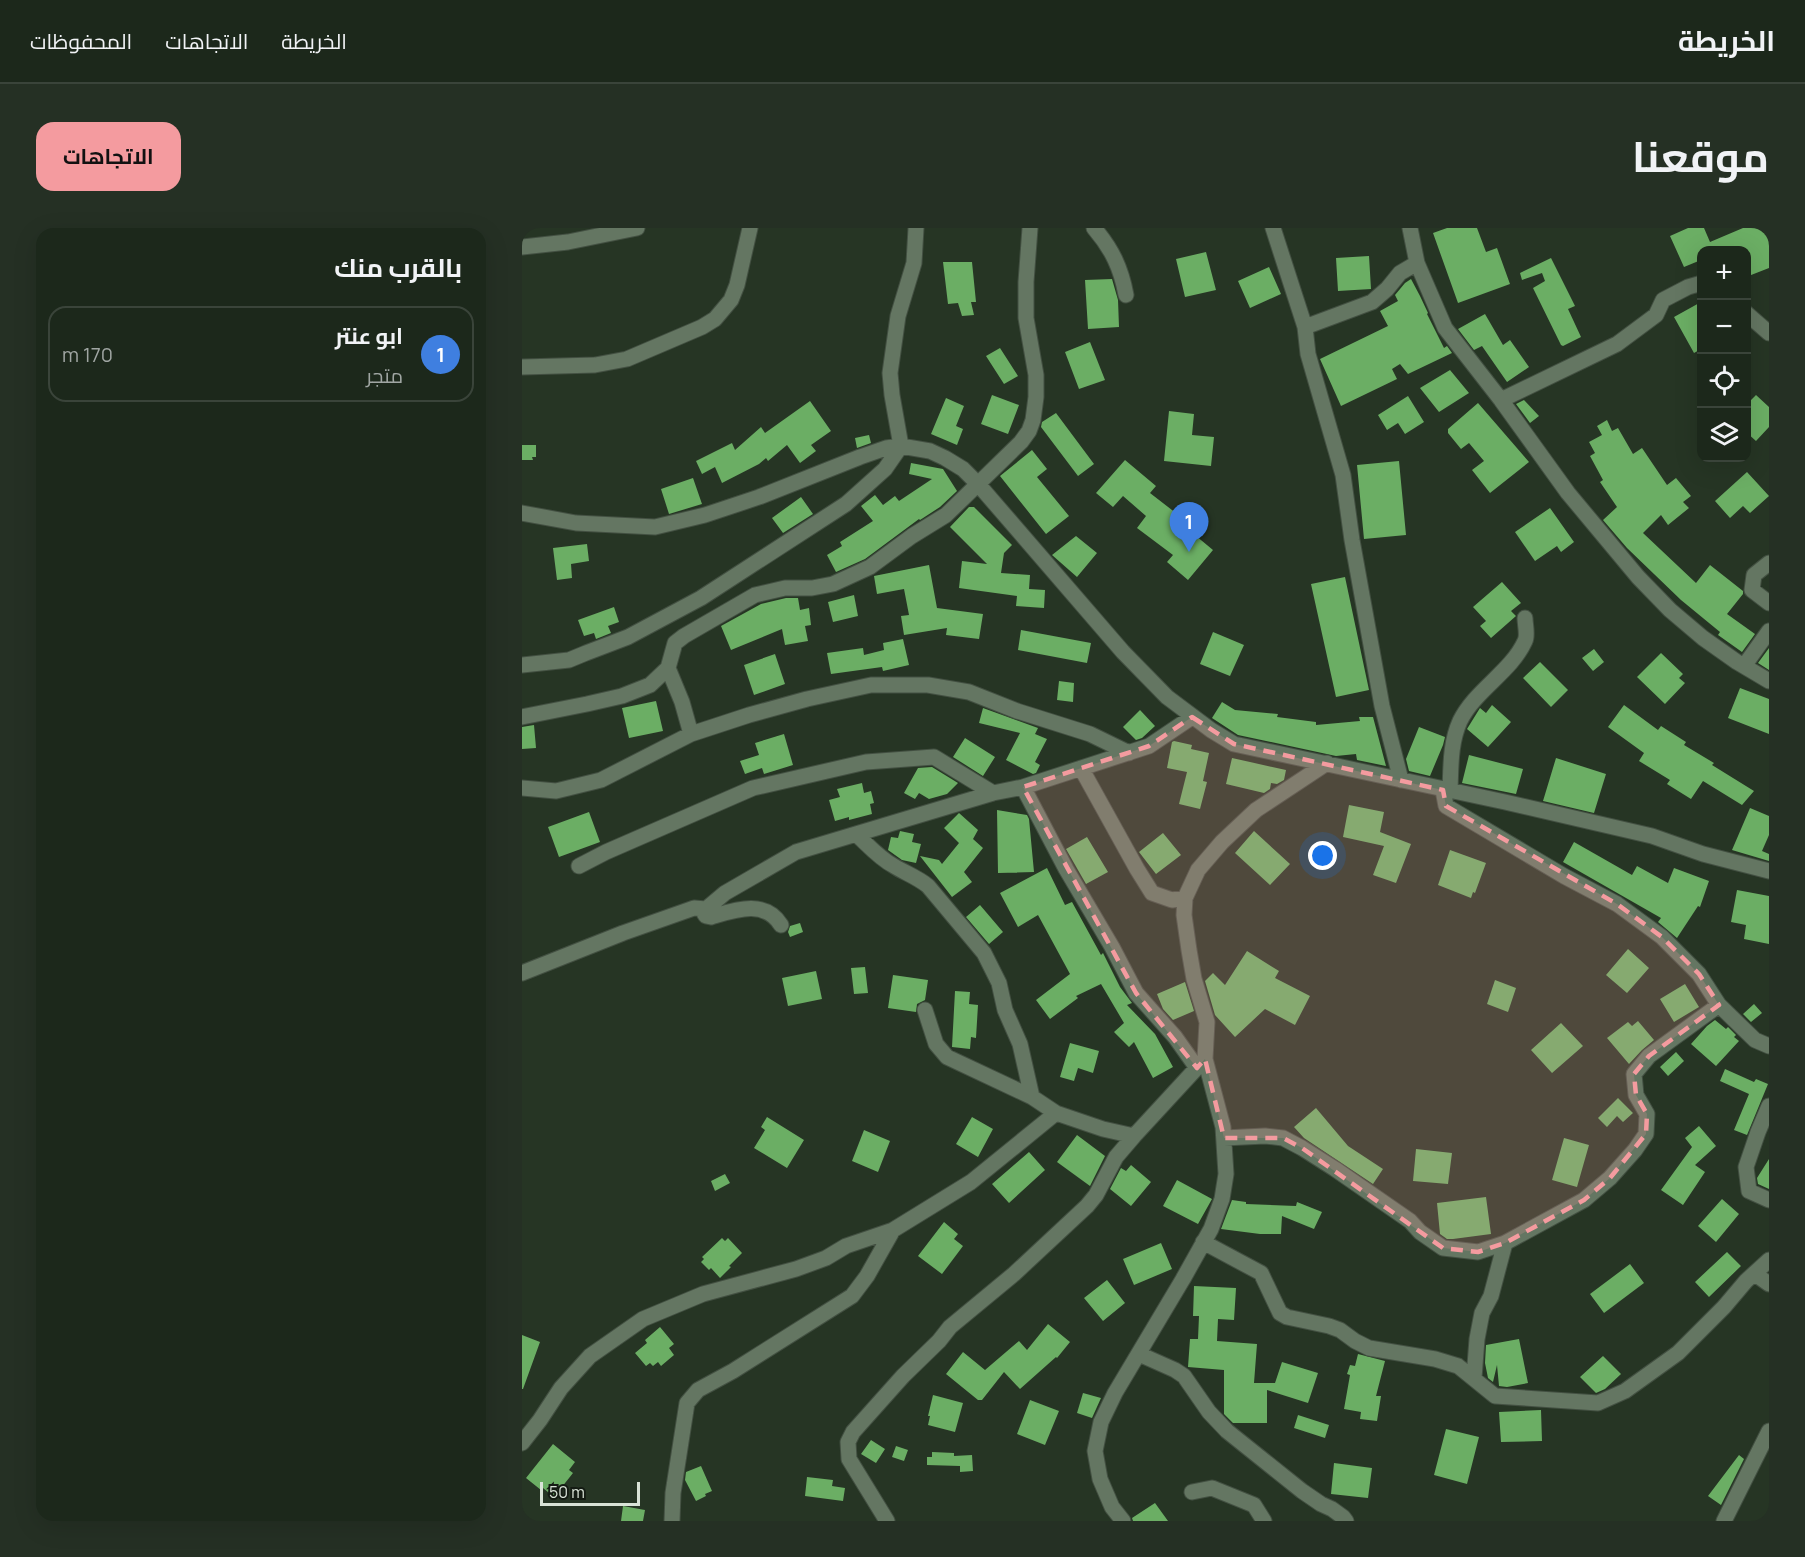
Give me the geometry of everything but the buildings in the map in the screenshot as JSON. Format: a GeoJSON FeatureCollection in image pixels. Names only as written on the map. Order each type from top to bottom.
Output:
{"type":"FeatureCollection","features":[{"type":"Feature","properties":{"kind":"street"},"geometry":{"type":"LineString","coordinates":[[522,247],[568,242],[637,228]]}},
{"type":"Feature","properties":{"kind":"street"},"geometry":{"type":"LineString","coordinates":[[522,367],[595,365],[627,359],[716,320],[731,300],[737,285],[750,228]]}},
{"type":"Feature","properties":{"kind":"street"},"geometry":{"type":"LineString","coordinates":[[522,665],[569,660],[628,637],[701,598],[846,504],[885,469],[901,446],[890,373],[898,316],[914,263],[916,228]]}},
{"type":"Feature","properties":{"kind":"street"},"geometry":{"type":"LineString","coordinates":[[522,717],[622,696],[650,685],[668,668],[675,643],[728,610],[755,595],[785,588],[812,588],[834,584],[870,567],[912,536],[946,515],[1021,442],[1033,420],[1036,375],[1026,318],[1030,228]]}},
{"type":"Feature","properties":{"kind":"street"},"geometry":{"type":"LineString","coordinates":[[1094,228],[1107,242],[1122,272],[1126,295]]}},
{"type":"Feature","properties":{"kind":"street"},"geometry":{"type":"LineString","coordinates":[[1273,228],[1305,327],[1308,354],[1343,475],[1352,540],[1382,706],[1401,780]]}},
{"type":"Feature","properties":{"kind":"street"},"geometry":{"type":"LineString","coordinates":[[1410,228],[1417,263],[1445,328],[1501,400],[1568,494],[1638,577],[1687,626],[1769,681]]}},
{"type":"Feature","properties":{"kind":"street"},"geometry":{"type":"LineString","coordinates":[[1305,327],[1372,302],[1400,273],[1417,263]]}},
{"type":"Feature","properties":{"kind":"street"},"geometry":{"type":"LineString","coordinates":[[1501,400],[1617,344],[1656,315],[1663,300],[1697,284]]}},
{"type":"Feature","properties":{"kind":"street"},"geometry":{"type":"LineString","coordinates":[[1751,317],[1769,333]]}},
{"type":"Feature","properties":{"kind":"street"},"geometry":{"type":"LineString","coordinates":[[522,513],[576,523],[655,527],[705,515],[748,501],[886,448],[901,446],[930,451],[963,469],[978,484],[1124,652],[1167,697],[1192,717],[1234,744],[1652,836],[1703,854],[1769,871]]}},
{"type":"Feature","properties":{"kind":"street"},"geometry":{"type":"LineString","coordinates":[[1769,563],[1754,575],[1752,590],[1769,603]]}},
{"type":"Feature","properties":{"kind":"street"},"geometry":{"type":"LineString","coordinates":[[1525,618],[1526,639],[1512,660],[1474,699],[1460,721],[1452,747],[1446,806],[1564,876],[1617,904],[1662,937],[1699,974],[1719,1005],[1755,1040],[1769,1046]]}},
{"type":"Feature","properties":{"kind":"street"},"geometry":{"type":"LineString","coordinates":[[1744,666],[1769,631]]}},
{"type":"Feature","properties":{"kind":"street"},"geometry":{"type":"LineString","coordinates":[[668,668],[682,702],[691,734]]}},
{"type":"Feature","properties":{"kind":"street"},"geometry":{"type":"LineString","coordinates":[[522,788],[556,791],[602,780],[691,734],[807,699],[871,685],[928,686],[969,692],[1017,711],[1090,734],[1129,753]]}},
{"type":"Feature","properties":{"kind":"street"},"geometry":{"type":"LineString","coordinates":[[781,925],[770,912],[757,909],[742,909],[711,917],[704,913],[725,893],[796,852],[993,792],[1023,787],[1129,753],[1149,746],[1192,717]]}},
{"type":"Feature","properties":{"kind":"street"},"geometry":{"type":"LineString","coordinates":[[579,866],[753,788],[866,762],[934,757],[993,792]]}},
{"type":"Feature","properties":{"kind":"street"},"geometry":{"type":"LineString","coordinates":[[887,1521],[849,1459],[848,1442],[853,1432],[950,1327],[1014,1274],[1087,1206],[1096,1195],[1116,1158],[1201,1064],[1207,1022],[1192,969],[1184,915],[1185,898],[1198,870],[1222,842],[1256,810],[1327,763]]}},
{"type":"Feature","properties":{"kind":"street"},"geometry":{"type":"LineString","coordinates":[[1081,768],[1152,893],[1172,900],[1185,898]]}},
{"type":"Feature","properties":{"kind":"street"},"geometry":{"type":"LineString","coordinates":[[1023,787],[1136,993],[1201,1064],[1223,1126],[1226,1174],[1222,1199],[1211,1229],[1115,1393],[1101,1422],[1095,1451],[1100,1479],[1112,1507],[1123,1521]]}},
{"type":"Feature","properties":{"kind":"street"},"geometry":{"type":"LineString","coordinates":[[856,834],[876,854],[928,886],[984,953],[999,983],[1005,1010],[1020,1044],[1032,1097]]}},
{"type":"Feature","properties":{"kind":"street"},"geometry":{"type":"LineString","coordinates":[[522,973],[684,911],[694,908],[706,909]]}},
{"type":"Feature","properties":{"kind":"street"},"geometry":{"type":"LineString","coordinates":[[1224,1138],[1264,1136],[1283,1138],[1302,1148],[1400,1215],[1443,1248],[1478,1252],[1505,1243],[1584,1200],[1610,1178],[1646,1134],[1647,1114],[1636,1095],[1634,1074],[1649,1056],[1719,1005]]}},
{"type":"Feature","properties":{"kind":"street"},"geometry":{"type":"LineString","coordinates":[[925,1010],[936,1044],[947,1057],[1032,1097],[1056,1113],[1103,1129],[1134,1136]]}},
{"type":"Feature","properties":{"kind":"street"},"geometry":{"type":"LineString","coordinates":[[1769,1106],[1746,1167],[1749,1191],[1769,1200]]}},
{"type":"Feature","properties":{"kind":"street"},"geometry":{"type":"LineString","coordinates":[[522,1443],[561,1388],[590,1356],[643,1318],[703,1294],[806,1266],[846,1246],[893,1230],[971,1182],[1056,1113]]}},
{"type":"Feature","properties":{"kind":"street"},"geometry":{"type":"LineString","coordinates":[[672,1521],[673,1493],[687,1403],[698,1390],[733,1371],[852,1296],[867,1276],[893,1230]]}},
{"type":"Feature","properties":{"kind":"street"},"geometry":{"type":"LineString","coordinates":[[1203,1242],[1261,1274],[1280,1313],[1287,1317],[1340,1330],[1369,1348],[1435,1359],[1458,1366],[1495,1396],[1598,1403],[1625,1391],[1678,1353],[1769,1260]]}},
{"type":"Feature","properties":{"kind":"street"},"geometry":{"type":"LineString","coordinates":[[1474,1378],[1477,1338],[1482,1313],[1491,1296],[1505,1243]]}},
{"type":"Feature","properties":{"kind":"street"},"geometry":{"type":"LineString","coordinates":[[1755,1274],[1769,1284]]}},
{"type":"Feature","properties":{"kind":"street"},"geometry":{"type":"LineString","coordinates":[[1139,1354],[1184,1376],[1209,1412],[1227,1431],[1302,1491],[1332,1509],[1346,1521]]}},
{"type":"Feature","properties":{"kind":"street"},"geometry":{"type":"LineString","coordinates":[[1724,1521],[1769,1431]]}},
{"type":"Feature","properties":{"kind":"street"},"geometry":{"type":"LineString","coordinates":[[1192,1492],[1212,1488],[1254,1505],[1264,1521]]}},
{"type":"Feature","properties":{"kind":"highlighted area"},"geometry":{"type":"Polygon","coordinates":[[[1192,717],[1234,744],[1443,790],[1446,806],[1617,904],[1662,937],[1699,974],[1719,1005],[1649,1056],[1634,1074],[1636,1095],[1647,1114],[1646,1134],[1610,1178],[1584,1200],[1505,1243],[1478,1252],[1443,1248],[1302,1148],[1283,1138],[1224,1138],[1205,1059],[1197,1068],[1136,993],[1023,787],[1149,746],[1192,717]]]}},
{"type":"Feature","properties":{"kind":"place","name":"ابو عنتر"},"geometry":{"type":"Point","coordinates":[1189,552]}}]}
